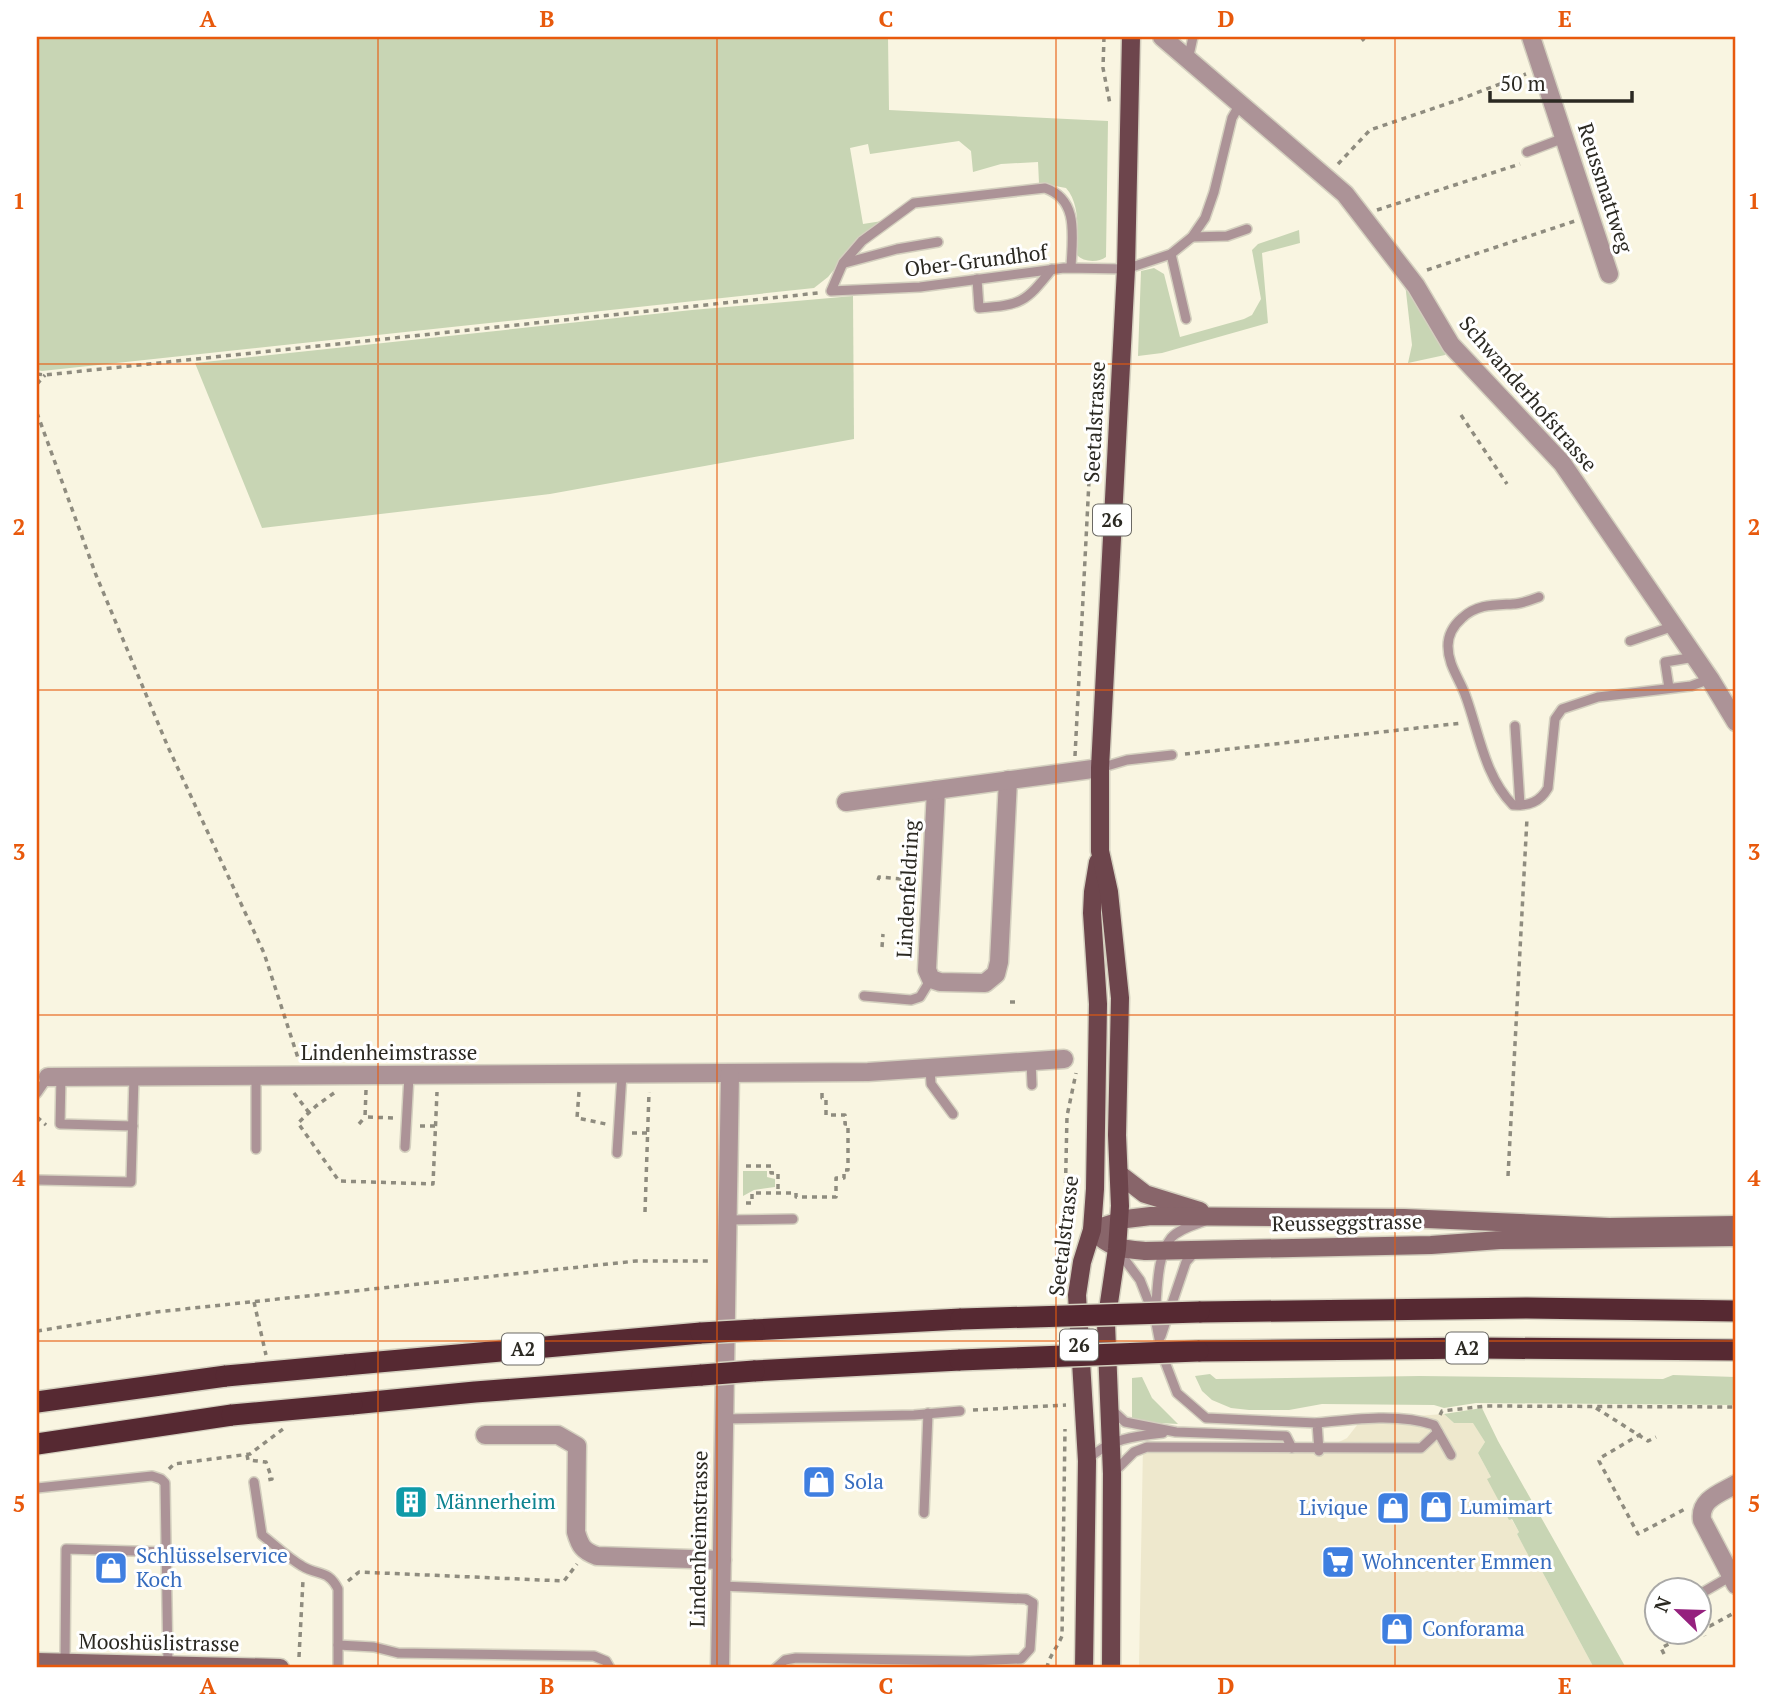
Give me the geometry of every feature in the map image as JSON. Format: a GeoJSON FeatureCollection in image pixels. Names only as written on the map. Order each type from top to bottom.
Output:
{"type":"FeatureCollection","features":[{"type":"Feature","properties":{"kind":"highway","name":"A2"},"geometry":{"type":"LineString","coordinates":[[37,1402],[226,1376],[754,1329],[1199,1312],[1475,1308],[1736,1311]]}},
{"type":"Feature","properties":{"kind":"highway","name":"A2"},"geometry":{"type":"LineString","coordinates":[[37,1444],[232,1415],[475,1392],[754,1371],[960,1360],[1198,1352],[1463,1348],[1736,1350]]}},
{"type":"Feature","properties":{"kind":"main road","name":"Seetalstrasse"},"geometry":{"type":"LineString","coordinates":[[1084,1668],[1087,1461],[1077,1295],[1082,1262],[1092,1230],[1095,1189],[1098,1004],[1093,892],[1100,851],[1100,768],[1126,269],[1131,37]]}},
{"type":"Feature","properties":{"kind":"main road","name":"Seetalstrasse"},"geometry":{"type":"LineString","coordinates":[[1100,851],[1109,892],[1120,998],[1117,1135],[1119,1222],[1117,1249],[1106,1306],[1112,1442],[1111,1668]]}},
{"type":"Feature","properties":{"kind":"main road","name":"Reusseggstrasse"},"geometry":{"type":"LineString","coordinates":[[1119,1174],[1145,1194],[1216,1216]]}},
{"type":"Feature","properties":{"kind":"main road","name":"Reusseggstrasse"},"geometry":{"type":"LineString","coordinates":[[1092,1230],[1151,1216],[1404,1218],[1609,1227],[1736,1225]]}},
{"type":"Feature","properties":{"kind":"main road"},"geometry":{"type":"LineString","coordinates":[[1092,1230],[1104,1242],[1117,1249]]}},
{"type":"Feature","properties":{"kind":"main road","name":"Reusseggstrasse"},"geometry":{"type":"LineString","coordinates":[[1117,1249],[1431,1245],[1514,1239],[1736,1237]]}},
{"type":"Feature","properties":{"kind":"main road","name":"Mooshüslistrasse"},"geometry":{"type":"LineString","coordinates":[[37,1662],[280,1668]]}},
{"type":"Feature","properties":{"kind":"street","name":"Schwanderhofstrasse"},"geometry":{"type":"LineString","coordinates":[[1162,37],[1345,194],[1362,214],[1408,276],[1451,345],[1562,463],[1710,679],[1736,722]]}},
{"type":"Feature","properties":{"kind":"street","name":"Reussmattweg"},"geometry":{"type":"LineString","coordinates":[[1531,37],[1609,274]]}},
{"type":"Feature","properties":{"kind":"street","name":"Lindenfeldring"},"geometry":{"type":"LineString","coordinates":[[846,802],[1100,768]]}},
{"type":"Feature","properties":{"kind":"street","name":"Lindenfeldring"},"geometry":{"type":"LineString","coordinates":[[936,790],[927,970],[931,979],[940,982],[985,983],[996,974],[999,962],[1007,780]]}},
{"type":"Feature","properties":{"kind":"street","name":"Lindenheimstrasse"},"geometry":{"type":"LineString","coordinates":[[55,1077],[868,1072],[1064,1059]]}},
{"type":"Feature","properties":{"kind":"street","name":"Lindenheimstrasse"},"geometry":{"type":"LineString","coordinates":[[720,1668],[730,1074]]}},
{"type":"Feature","properties":{"kind":"street"},"geometry":{"type":"LineString","coordinates":[[485,1435],[558,1435],[577,1446],[576,1532],[580,1545],[586,1552],[597,1556],[722,1560]]}},
{"type":"Feature","properties":{"kind":"street"},"geometry":{"type":"LineString","coordinates":[[1734,1580],[1702,1520],[1700,1510],[1705,1502],[1736,1484]]}},
{"type":"Feature","properties":{"kind":"lane"},"geometry":{"type":"LineString","coordinates":[[1188,60],[1193,37]]}},
{"type":"Feature","properties":{"kind":"lane"},"geometry":{"type":"LineString","coordinates":[[1186,319],[1171,254],[1192,237],[1205,218],[1232,118],[1240,104]]}},
{"type":"Feature","properties":{"kind":"lane"},"geometry":{"type":"LineString","coordinates":[[1527,152],[1564,138]]}},
{"type":"Feature","properties":{"kind":"lane"},"geometry":{"type":"LineString","coordinates":[[831,291],[843,263],[862,241],[914,203],[1045,188],[1064,197],[1069,208],[1072,226],[1071,268]]}},
{"type":"Feature","properties":{"kind":"lane"},"geometry":{"type":"LineString","coordinates":[[1192,237],[1227,236],[1247,229]]}},
{"type":"Feature","properties":{"kind":"lane"},"geometry":{"type":"LineString","coordinates":[[843,263],[938,242]]}},
{"type":"Feature","properties":{"kind":"lane","name":"Ober-Grundhof"},"geometry":{"type":"LineString","coordinates":[[831,291],[920,287],[1052,269],[1126,269],[1171,254]]}},
{"type":"Feature","properties":{"kind":"lane"},"geometry":{"type":"LineString","coordinates":[[977,279],[979,308],[1010,305],[1022,301],[1036,289],[1052,269]]}},
{"type":"Feature","properties":{"kind":"lane"},"geometry":{"type":"LineString","coordinates":[[1539,597],[1515,604],[1494,604],[1477,608],[1463,616],[1453,627],[1448,640],[1449,659],[1466,695],[1481,748],[1501,793],[1513,805],[1524,805],[1542,797],[1548,788],[1555,719],[1562,709],[1598,697],[1691,686],[1710,679]]}},
{"type":"Feature","properties":{"kind":"lane"},"geometry":{"type":"LineString","coordinates":[[1630,641],[1674,626]]}},
{"type":"Feature","properties":{"kind":"lane"},"geometry":{"type":"LineString","coordinates":[[1669,688],[1665,663],[1695,657]]}},
{"type":"Feature","properties":{"kind":"lane"},"geometry":{"type":"LineString","coordinates":[[1515,726],[1524,805]]}},
{"type":"Feature","properties":{"kind":"lane"},"geometry":{"type":"LineString","coordinates":[[1100,768],[1127,760],[1172,755]]}},
{"type":"Feature","properties":{"kind":"lane"},"geometry":{"type":"LineString","coordinates":[[864,996],[911,1000],[920,996],[931,979]]}},
{"type":"Feature","properties":{"kind":"lane"},"geometry":{"type":"LineString","coordinates":[[1031,1061],[1032,1085]]}},
{"type":"Feature","properties":{"kind":"lane"},"geometry":{"type":"LineString","coordinates":[[930,1068],[931,1084],[953,1114]]}},
{"type":"Feature","properties":{"kind":"lane"},"geometry":{"type":"LineString","coordinates":[[617,1153],[622,1074]]}},
{"type":"Feature","properties":{"kind":"lane"},"geometry":{"type":"LineString","coordinates":[[405,1147],[409,1076]]}},
{"type":"Feature","properties":{"kind":"lane"},"geometry":{"type":"LineString","coordinates":[[55,1077],[60,1124],[133,1126]]}},
{"type":"Feature","properties":{"kind":"lane"},"geometry":{"type":"LineString","coordinates":[[37,1094],[55,1077]]}},
{"type":"Feature","properties":{"kind":"lane"},"geometry":{"type":"LineString","coordinates":[[38,1180],[131,1182],[134,1077]]}},
{"type":"Feature","properties":{"kind":"lane"},"geometry":{"type":"LineString","coordinates":[[256,1077],[256,1149]]}},
{"type":"Feature","properties":{"kind":"lane"},"geometry":{"type":"LineString","coordinates":[[1155,1318],[1159,1276],[1165,1250],[1171,1238],[1216,1216]]}},
{"type":"Feature","properties":{"kind":"lane"},"geometry":{"type":"LineString","coordinates":[[726,1220],[793,1219]]}},
{"type":"Feature","properties":{"kind":"lane"},"geometry":{"type":"LineString","coordinates":[[1160,1338],[1186,1262],[1199,1248]]}},
{"type":"Feature","properties":{"kind":"lane"},"geometry":{"type":"LineString","coordinates":[[1117,1249],[1140,1280],[1155,1318],[1162,1354],[1177,1393],[1206,1418],[1317,1423],[1361,1418],[1422,1421],[1436,1429],[1451,1455]]}},
{"type":"Feature","properties":{"kind":"lane"},"geometry":{"type":"LineString","coordinates":[[1109,1407],[1125,1422],[1176,1432]]}},
{"type":"Feature","properties":{"kind":"lane"},"geometry":{"type":"LineString","coordinates":[[723,1419],[960,1411]]}},
{"type":"Feature","properties":{"kind":"lane"},"geometry":{"type":"LineString","coordinates":[[924,1513],[928,1413]]}},
{"type":"Feature","properties":{"kind":"lane"},"geometry":{"type":"LineString","coordinates":[[1317,1423],[1319,1450]]}},
{"type":"Feature","properties":{"kind":"lane"},"geometry":{"type":"LineString","coordinates":[[1112,1474],[1134,1452],[1147,1447],[1319,1450],[1421,1448],[1436,1429]]}},
{"type":"Feature","properties":{"kind":"lane"},"geometry":{"type":"LineString","coordinates":[[1087,1461],[1097,1450],[1126,1437],[1176,1432],[1286,1436],[1292,1448]]}},
{"type":"Feature","properties":{"kind":"lane"},"geometry":{"type":"LineString","coordinates":[[37,1488],[152,1476],[165,1483],[168,1665]]}},
{"type":"Feature","properties":{"kind":"lane"},"geometry":{"type":"LineString","coordinates":[[254,1482],[262,1535],[303,1567],[327,1575],[338,1589],[338,1668]]}},
{"type":"Feature","properties":{"kind":"lane"},"geometry":{"type":"LineString","coordinates":[[65,1663],[66,1549],[166,1552]]}},
{"type":"Feature","properties":{"kind":"lane"},"geometry":{"type":"LineString","coordinates":[[1714,1588],[1734,1580]]}},
{"type":"Feature","properties":{"kind":"lane"},"geometry":{"type":"LineString","coordinates":[[721,1586],[1026,1599],[1033,1603],[1030,1649],[1021,1659],[985,1664],[796,1658],[785,1660],[776,1668]]}},
{"type":"Feature","properties":{"kind":"lane"},"geometry":{"type":"LineString","coordinates":[[338,1645],[374,1647],[398,1653],[594,1656],[606,1661],[610,1668]]}},
{"type":"Feature","properties":{"kind":"path"},"geometry":{"type":"LineString","coordinates":[[1362,37],[1365,43]]}},
{"type":"Feature","properties":{"kind":"path"},"geometry":{"type":"LineString","coordinates":[[1325,177],[1370,130],[1541,68]]}},
{"type":"Feature","properties":{"kind":"path"},"geometry":{"type":"LineString","coordinates":[[1362,214],[1522,163]]}},
{"type":"Feature","properties":{"kind":"path"},"geometry":{"type":"LineString","coordinates":[[1408,276],[1590,216]]}},
{"type":"Feature","properties":{"kind":"path"},"geometry":{"type":"LineString","coordinates":[[37,373],[45,375],[831,291]]}},
{"type":"Feature","properties":{"kind":"path"},"geometry":{"type":"LineString","coordinates":[[37,384],[45,375]]}},
{"type":"Feature","properties":{"kind":"path"},"geometry":{"type":"LineString","coordinates":[[37,414],[96,575],[168,747],[264,953],[297,1076],[290,1087],[310,1114]]}},
{"type":"Feature","properties":{"kind":"path"},"geometry":{"type":"LineString","coordinates":[[1461,415],[1507,484]]}},
{"type":"Feature","properties":{"kind":"path"},"geometry":{"type":"LineString","coordinates":[[1074,771],[1090,461]]}},
{"type":"Feature","properties":{"kind":"path"},"geometry":{"type":"LineString","coordinates":[[1172,755],[1474,723]]}},
{"type":"Feature","properties":{"kind":"path"},"geometry":{"type":"LineString","coordinates":[[1508,1177],[1524,805]]}},
{"type":"Feature","properties":{"kind":"path"},"geometry":{"type":"LineString","coordinates":[[878,880],[879,877],[902,879]]}},
{"type":"Feature","properties":{"kind":"path"},"geometry":{"type":"LineString","coordinates":[[882,947],[883,934]]}},
{"type":"Feature","properties":{"kind":"path"},"geometry":{"type":"LineString","coordinates":[[1010,1002],[1016,1002]]}},
{"type":"Feature","properties":{"kind":"path"},"geometry":{"type":"LineString","coordinates":[[645,1212],[650,1074]]}},
{"type":"Feature","properties":{"kind":"path"},"geometry":{"type":"LineString","coordinates":[[581,1075],[577,1118],[619,1126]]}},
{"type":"Feature","properties":{"kind":"path"},"geometry":{"type":"LineString","coordinates":[[339,1076],[339,1089],[298,1123],[339,1181],[433,1184],[438,1076]]}},
{"type":"Feature","properties":{"kind":"path"},"geometry":{"type":"LineString","coordinates":[[359,1124],[365,1117],[367,1076]]}},
{"type":"Feature","properties":{"kind":"path"},"geometry":{"type":"LineString","coordinates":[[740,1203],[752,1203],[752,1193],[836,1197],[836,1178],[844,1178],[845,1170],[848,1170],[848,1124],[845,1124],[845,1115],[826,1115],[822,1082]]}},
{"type":"Feature","properties":{"kind":"path"},"geometry":{"type":"LineString","coordinates":[[365,1117],[407,1118]]}},
{"type":"Feature","properties":{"kind":"path"},"geometry":{"type":"LineString","coordinates":[[740,1166],[771,1166],[771,1173],[778,1173],[778,1193]]}},
{"type":"Feature","properties":{"kind":"path"},"geometry":{"type":"LineString","coordinates":[[37,1331],[156,1312],[636,1261],[725,1261]]}},
{"type":"Feature","properties":{"kind":"path"},"geometry":{"type":"LineString","coordinates":[[960,1411],[1066,1405]]}},
{"type":"Feature","properties":{"kind":"path"},"geometry":{"type":"LineString","coordinates":[[1436,1429],[1442,1411],[1486,1406],[1736,1407]]}},
{"type":"Feature","properties":{"kind":"path"},"geometry":{"type":"LineString","coordinates":[[1595,1407],[1599,1412],[1641,1434],[1648,1441],[1656,1437]]}},
{"type":"Feature","properties":{"kind":"path"},"geometry":{"type":"LineString","coordinates":[[1641,1434],[1599,1461],[1638,1534],[1695,1504]]}},
{"type":"Feature","properties":{"kind":"path"},"geometry":{"type":"LineString","coordinates":[[247,1455],[247,1460],[266,1462],[270,1479]]}},
{"type":"Feature","properties":{"kind":"path"},"geometry":{"type":"LineString","coordinates":[[338,1589],[359,1572],[564,1581],[586,1552]]}},
{"type":"Feature","properties":{"kind":"path"},"geometry":{"type":"LineString","coordinates":[[299,1657],[303,1567]]}},
{"type":"Feature","properties":{"kind":"path"},"geometry":{"type":"LineString","coordinates":[[1714,1624],[1736,1612]]}},
{"type":"Feature","properties":{"kind":"path"},"geometry":{"type":"LineString","coordinates":[[1664,1654],[1661,1648],[1665,1646]]}},
{"type":"Feature","properties":{"kind":"shaded area","name":"Wohncenter Emmen"},"geometry":{"type":"Polygon","coordinates":[[[1444,1414],[1454,1423],[1473,1422],[1485,1442],[1478,1453],[1491,1477],[1488,1479],[1519,1532],[1517,1534],[1533,1563],[1537,1562],[1594,1668],[1139,1668],[1143,1445],[1323,1450],[1347,1438],[1361,1420],[1444,1414]]]}},
{"type":"Feature","properties":{"kind":"green space"},"geometry":{"type":"Polygon","coordinates":[[[37,37],[888,37],[889,110],[1108,121],[1106,257],[1091,261],[1077,255],[1077,220],[1071,195],[1066,188],[1039,183],[1038,162],[1001,164],[973,172],[971,151],[959,141],[870,154],[868,144],[850,148],[863,224],[882,221],[814,288],[37,370],[37,37]]]}},
{"type":"Feature","properties":{"kind":"green space"},"geometry":{"type":"Polygon","coordinates":[[[1299,230],[1300,243],[1262,253],[1268,323],[1162,353],[1138,356],[1141,271],[1154,268],[1164,274],[1180,337],[1252,315],[1261,299],[1252,250],[1258,244],[1299,230]]]}},
{"type":"Feature","properties":{"kind":"green space"},"geometry":{"type":"Polygon","coordinates":[[[1405,283],[1447,351],[1445,355],[1408,363],[1412,345],[1405,283]]]}},
{"type":"Feature","properties":{"kind":"green space"},"geometry":{"type":"Polygon","coordinates":[[[853,296],[854,439],[550,494],[262,528],[195,363],[692,310],[853,296]]]}},
{"type":"Feature","properties":{"kind":"green space"},"geometry":{"type":"Polygon","coordinates":[[[743,1171],[767,1171],[767,1177],[775,1179],[775,1187],[754,1190],[743,1196],[743,1171]]]}},
{"type":"Feature","properties":{"kind":"green space"},"geometry":{"type":"Polygon","coordinates":[[[1210,1374],[1216,1379],[1420,1376],[1663,1379],[1673,1375],[1736,1377],[1736,1405],[1476,1403],[1444,1408],[1434,1405],[1322,1404],[1289,1410],[1249,1410],[1231,1408],[1212,1400],[1202,1391],[1195,1376],[1210,1374]]]}},
{"type":"Feature","properties":{"kind":"green space"},"geometry":{"type":"Polygon","coordinates":[[[1142,1377],[1152,1398],[1178,1424],[1132,1419],[1132,1378],[1142,1377]]]}},
{"type":"Feature","properties":{"kind":"green space"},"geometry":{"type":"Polygon","coordinates":[[[1482,1408],[1626,1668],[1594,1668],[1537,1562],[1533,1564],[1512,1519],[1509,1520],[1487,1479],[1491,1477],[1478,1453],[1485,1442],[1473,1423],[1454,1423],[1444,1414],[1482,1408]]]}},
{"type":"Feature","properties":{"kind":"place","name":"Sola"},"geometry":{"type":"Point","coordinates":[819,1482]}},
{"type":"Feature","properties":{"kind":"place","name":"Männerheim"},"geometry":{"type":"Point","coordinates":[411,1502]}},
{"type":"Feature","properties":{"kind":"place","name":"Lumimart"},"geometry":{"type":"Point","coordinates":[1436,1507]}},
{"type":"Feature","properties":{"kind":"place","name":"Livique"},"geometry":{"type":"Point","coordinates":[1393,1508]}},
{"type":"Feature","properties":{"kind":"place","name":"Wohncenter Emmen"},"geometry":{"type":"Point","coordinates":[1338,1562]}},
{"type":"Feature","properties":{"kind":"place","name":"Schlüsselservice Koch"},"geometry":{"type":"Point","coordinates":[111,1568]}},
{"type":"Feature","properties":{"kind":"place","name":"Conforama"},"geometry":{"type":"Point","coordinates":[1397,1629]}}]}
